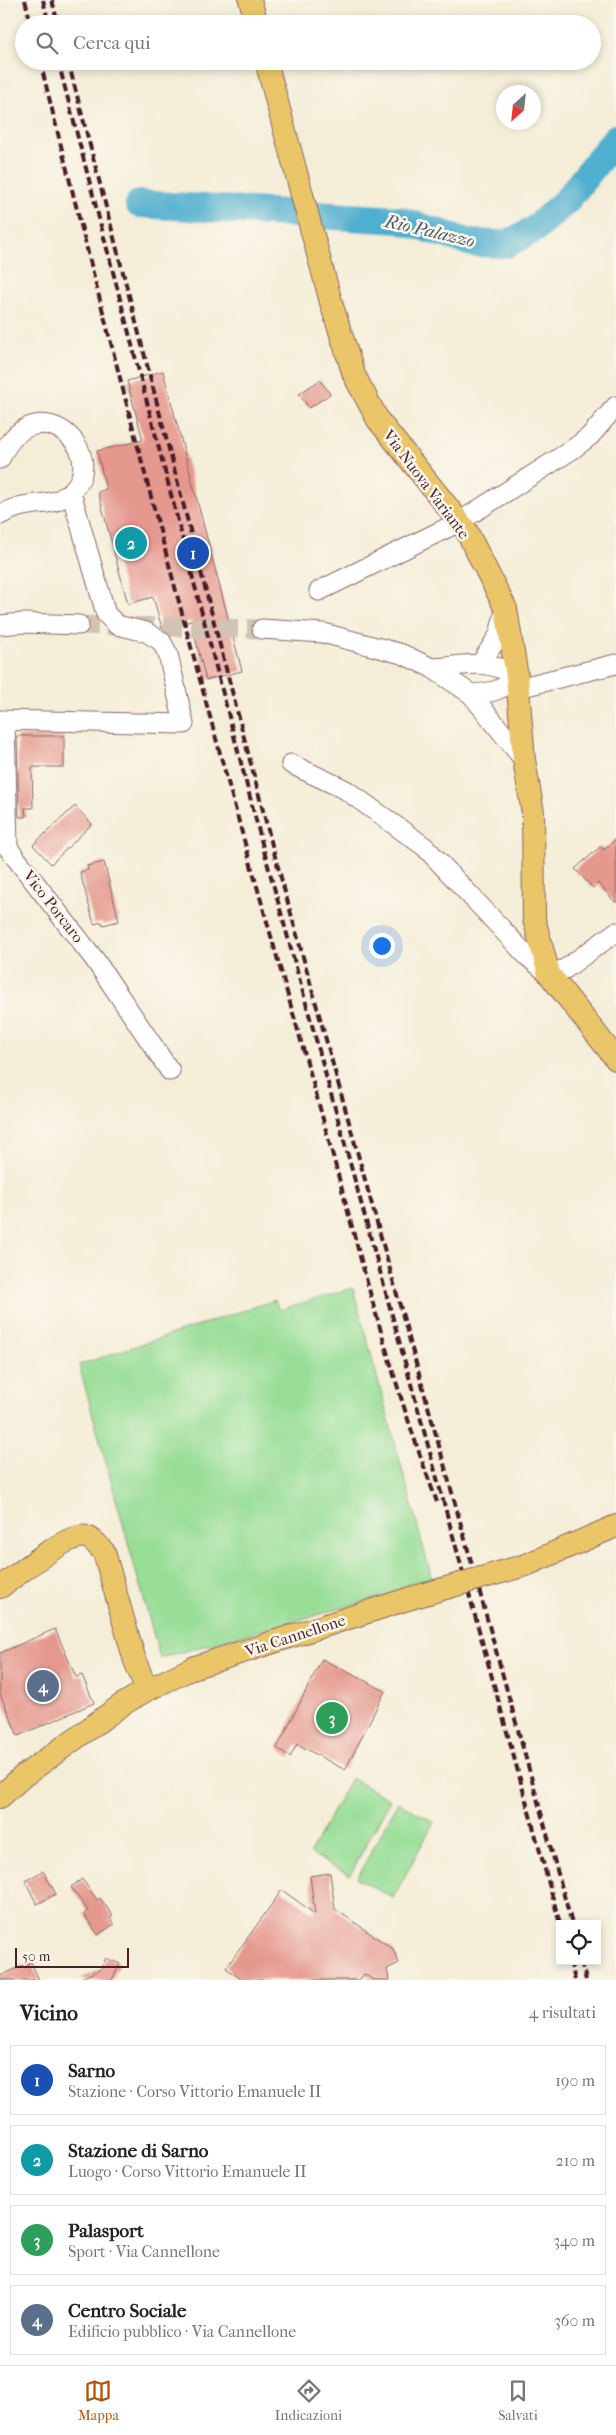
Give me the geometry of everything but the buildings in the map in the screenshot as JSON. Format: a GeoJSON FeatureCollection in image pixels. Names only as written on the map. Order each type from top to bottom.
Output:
{"type":"FeatureCollection","features":[{"type":"Feature","properties":{"kind":"main road"},"geometry":{"type":"LineString","coordinates":[[250,0],[254,15]]}},
{"type":"Feature","properties":{"kind":"main road","name":"Via Nuova Variante"},"geometry":{"type":"LineString","coordinates":[[268,70],[332,306],[354,375],[378,420],[466,530],[506,610],[517,683],[524,760],[533,813],[534,919],[549,974]]}},
{"type":"Feature","properties":{"kind":"main road"},"geometry":{"type":"LineString","coordinates":[[549,974],[613,1049]]}},
{"type":"Feature","properties":{"kind":"main road","name":"Via Cannellone"},"geometry":{"type":"LineString","coordinates":[[0,1797],[22,1777],[115,1709],[147,1690],[195,1667],[411,1598],[526,1565],[616,1526]]}},
{"type":"Feature","properties":{"kind":"main road"},"geometry":{"type":"LineString","coordinates":[[0,1587],[61,1545],[80,1536],[92,1539],[104,1552],[135,1661],[147,1690]]}},
{"type":"Feature","properties":{"kind":"street"},"geometry":{"type":"LineString","coordinates":[[319,591],[459,522],[573,449],[590,436],[616,406]]}},
{"type":"Feature","properties":{"kind":"street"},"geometry":{"type":"LineString","coordinates":[[0,458],[10,441],[25,430],[44,425],[61,428],[70,434],[76,442],[81,461],[79,478],[71,492],[56,501],[17,507],[0,515]]}},
{"type":"Feature","properties":{"kind":"street"},"geometry":{"type":"LineString","coordinates":[[3,720],[184,724],[168,654],[161,641],[146,632],[118,625],[106,614],[71,492]]}},
{"type":"Feature","properties":{"kind":"street"},"geometry":{"type":"LineString","coordinates":[[481,663],[499,635],[506,610]]}},
{"type":"Feature","properties":{"kind":"street"},"geometry":{"type":"LineString","coordinates":[[5,621],[79,625]]}},
{"type":"Feature","properties":{"kind":"street"},"geometry":{"type":"LineString","coordinates":[[262,629],[323,633],[402,654],[432,668],[471,694],[524,760]]}},
{"type":"Feature","properties":{"kind":"street"},"geometry":{"type":"LineString","coordinates":[[432,668],[481,663],[503,667],[517,683]]}},
{"type":"Feature","properties":{"kind":"street"},"geometry":{"type":"LineString","coordinates":[[471,694],[493,693],[517,683],[616,664]]}},
{"type":"Feature","properties":{"kind":"street","name":"Vico Porcaro"},"geometry":{"type":"LineString","coordinates":[[3,720],[8,848],[95,960],[170,1071]]}},
{"type":"Feature","properties":{"kind":"street"},"geometry":{"type":"LineString","coordinates":[[291,764],[346,790],[424,847],[527,956],[549,974],[564,969],[616,932]]}},
{"type":"Feature","properties":{"kind":"green space"},"geometry":{"type":"Polygon","coordinates":[[[353,1288],[433,1583],[160,1658],[79,1365],[275,1300],[279,1310],[353,1288]]]}},
{"type":"Feature","properties":{"kind":"green space"},"geometry":{"type":"Polygon","coordinates":[[[351,1778],[390,1800],[350,1875],[310,1853],[351,1778]]]}},
{"type":"Feature","properties":{"kind":"green space"},"geometry":{"type":"Polygon","coordinates":[[[398,1802],[434,1822],[393,1898],[357,1878],[398,1802]]]}},
{"type":"Feature","properties":{"kind":"waterway","name":"Rio Palazzo"},"geometry":{"type":"LineString","coordinates":[[139,204],[399,220],[472,243],[507,244],[535,229],[566,201],[616,138]]}},
{"type":"Feature","properties":{"kind":"tunnel"},"geometry":{"type":"LineString","coordinates":[[79,625],[262,629]]}},
{"type":"Feature","properties":{"kind":"railway"},"geometry":{"type":"LineString","coordinates":[[25,0],[29,15]]}},
{"type":"Feature","properties":{"kind":"railway"},"geometry":{"type":"LineString","coordinates":[[43,0],[47,15]]}},
{"type":"Feature","properties":{"kind":"railway"},"geometry":{"type":"LineString","coordinates":[[52,0],[56,15]]}},
{"type":"Feature","properties":{"kind":"railway"},"geometry":{"type":"LineString","coordinates":[[42,70],[135,435],[235,808],[321,1111],[382,1336],[417,1447],[437,1502]]}},
{"type":"Feature","properties":{"kind":"railway"},"geometry":{"type":"LineString","coordinates":[[60,70],[264,851],[559,1920]]}},
{"type":"Feature","properties":{"kind":"railway"},"geometry":{"type":"LineString","coordinates":[[70,70],[273,849],[571,1920]]}},
{"type":"Feature","properties":{"kind":"railway"},"geometry":{"type":"LineString","coordinates":[[571,1965],[575,1980]]}},
{"type":"Feature","properties":{"kind":"railway"},"geometry":{"type":"LineString","coordinates":[[582,1965],[586,1980]]}},
{"type":"Feature","properties":{"kind":"place","name":"Stazione di Sarno"},"geometry":{"type":"Point","coordinates":[131,543]}},
{"type":"Feature","properties":{"kind":"place","name":"Sarno"},"geometry":{"type":"Point","coordinates":[193,553]}},
{"type":"Feature","properties":{"kind":"place","name":"Centro Sociale"},"geometry":{"type":"Point","coordinates":[43,1686]}},
{"type":"Feature","properties":{"kind":"place","name":"Palasport"},"geometry":{"type":"Point","coordinates":[332,1718]}}]}
